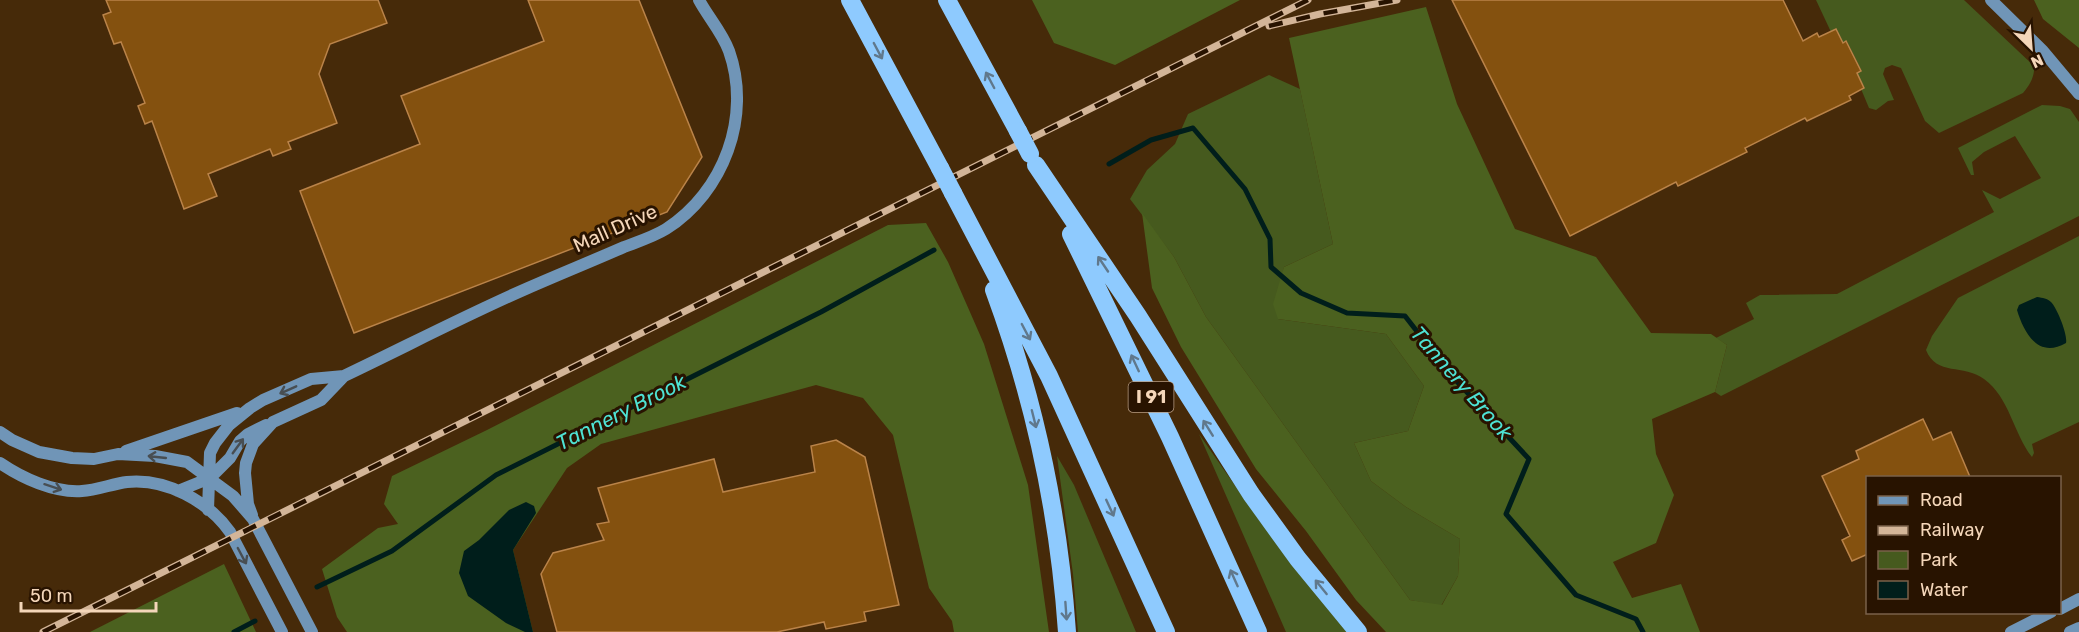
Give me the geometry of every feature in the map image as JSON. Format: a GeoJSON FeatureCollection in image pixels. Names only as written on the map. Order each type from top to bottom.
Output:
{"type":"FeatureCollection","features":[{"type":"Feature","properties":{"kind":"highway"},"geometry":{"type":"LineString","coordinates":[[850,0],[1049,376],[1166,632]]}},
{"type":"Feature","properties":{"kind":"highway","name":"I 91"},"geometry":{"type":"LineString","coordinates":[[947,0],[1033,159],[1107,304],[1258,632]]}},
{"type":"Feature","properties":{"kind":"highway"},"geometry":{"type":"LineString","coordinates":[[1033,159],[1132,308],[1267,519],[1358,632]]}},
{"type":"Feature","properties":{"kind":"highway"},"geometry":{"type":"LineString","coordinates":[[970,224],[1008,331],[1040,442],[1061,554],[1067,632]]}},
{"type":"Feature","properties":{"kind":"street","name":"Mall Drive"},"geometry":{"type":"LineString","coordinates":[[253,519],[248,504],[246,463],[253,444],[273,422],[321,400],[344,376],[526,288],[664,230],[694,204],[724,162],[732,142],[737,105],[734,69],[729,51],[699,0]]}},
{"type":"Feature","properties":{"kind":"street"},"geometry":{"type":"LineString","coordinates":[[1991,0],[2043,51],[2079,94]]}},
{"type":"Feature","properties":{"kind":"street","name":"Mall Drive"},"geometry":{"type":"LineString","coordinates":[[208,510],[210,453],[229,425],[249,408],[311,379],[344,376]]}},
{"type":"Feature","properties":{"kind":"street"},"geometry":{"type":"LineString","coordinates":[[0,432],[24,446],[53,455],[94,459],[118,454],[190,431],[249,408]]}},
{"type":"Feature","properties":{"kind":"street"},"geometry":{"type":"LineString","coordinates":[[178,490],[210,478],[230,458],[248,434],[273,422]]}},
{"type":"Feature","properties":{"kind":"street"},"geometry":{"type":"LineString","coordinates":[[118,454],[177,459],[187,462],[243,506],[253,519],[312,632]]}},
{"type":"Feature","properties":{"kind":"street"},"geometry":{"type":"LineString","coordinates":[[0,463],[35,481],[64,490],[81,491],[126,482],[159,483],[178,490],[220,518],[230,532],[282,632]]}},
{"type":"Feature","properties":{"kind":"street"},"geometry":{"type":"LineString","coordinates":[[2061,608],[2079,599]]}},
{"type":"Feature","properties":{"kind":"street"},"geometry":{"type":"LineString","coordinates":[[2011,632],[2047,614]]}},
{"type":"Feature","properties":{"kind":"street"},"geometry":{"type":"LineString","coordinates":[[2070,632],[2079,628]]}},
{"type":"Feature","properties":{"kind":"green space"},"geometry":{"type":"Polygon","coordinates":[[[1032,0],[1240,0],[1115,65],[1054,43],[1032,0]]]}},
{"type":"Feature","properties":{"kind":"green space"},"geometry":{"type":"Polygon","coordinates":[[[1816,0],[1964,0],[2034,66],[2033,77],[2023,93],[1939,133],[1925,121],[1901,68],[1892,65],[1885,68],[1883,74],[1894,100],[1888,101],[1876,110],[1869,108],[1861,89],[1864,87],[1857,73],[1861,70],[1847,42],[1843,43],[1831,32],[1816,0]]]}},
{"type":"Feature","properties":{"kind":"green space"},"geometry":{"type":"Polygon","coordinates":[[[2034,0],[2079,0],[2079,48],[2043,19],[2034,0]]]}},
{"type":"Feature","properties":{"kind":"green space"},"geometry":{"type":"Polygon","coordinates":[[[1426,7],[1457,104],[1515,229],[1596,257],[1651,333],[1711,334],[1727,345],[1715,392],[1652,419],[1656,454],[1674,495],[1656,543],[1613,562],[1632,598],[1681,584],[1700,632],[1386,632],[1356,600],[1306,531],[1256,469],[1181,347],[1152,288],[1142,213],[1174,257],[1206,317],[1410,600],[1442,605],[1458,576],[1460,539],[1406,507],[1371,481],[1354,443],[1408,431],[1424,386],[1386,334],[1278,319],[1273,304],[1284,267],[1333,244],[1289,38],[1426,7]]]}},
{"type":"Feature","properties":{"kind":"green space"},"geometry":{"type":"Polygon","coordinates":[[[1269,75],[1300,89],[1333,244],[1284,267],[1278,319],[1386,334],[1424,386],[1408,431],[1354,443],[1371,481],[1406,507],[1460,539],[1458,576],[1441,606],[1410,600],[1206,317],[1174,257],[1130,199],[1147,170],[1175,144],[1188,114],[1269,75]]]}},
{"type":"Feature","properties":{"kind":"green space"},"geometry":{"type":"Polygon","coordinates":[[[2042,105],[2070,109],[2079,122],[2079,216],[1721,396],[1715,392],[1727,345],[1716,338],[1754,319],[1746,303],[1760,295],[1837,294],[1994,212],[1982,190],[2000,199],[2041,178],[2015,136],[1984,152],[1972,162],[1974,175],[1971,175],[1958,148],[2042,105]]]}},
{"type":"Feature","properties":{"kind":"green space"},"geometry":{"type":"Polygon","coordinates":[[[926,223],[948,262],[984,344],[1028,485],[1049,632],[954,632],[952,621],[929,588],[893,435],[863,398],[816,385],[601,444],[567,468],[513,550],[533,632],[347,632],[337,617],[322,569],[378,528],[398,524],[384,504],[392,476],[487,430],[888,225],[926,223]]]}},
{"type":"Feature","properties":{"kind":"green space"},"geometry":{"type":"Polygon","coordinates":[[[2079,236],[2079,422],[2032,444],[2034,453],[2032,457],[2006,406],[1993,387],[1976,375],[1943,367],[1931,358],[1926,350],[1932,336],[1958,298],[2079,236]]]}},
{"type":"Feature","properties":{"kind":"green space"},"geometry":{"type":"Polygon","coordinates":[[[1199,434],[1259,520],[1348,632],[1286,632],[1199,434]]]}},
{"type":"Feature","properties":{"kind":"green space"},"geometry":{"type":"Polygon","coordinates":[[[1057,456],[1074,485],[1136,632],[1078,632],[1073,574],[1057,456]]]}},
{"type":"Feature","properties":{"kind":"green space"},"geometry":{"type":"Polygon","coordinates":[[[224,564],[256,632],[90,632],[224,564]]]}},
{"type":"Feature","properties":{"kind":"water"},"geometry":{"type":"Polygon","coordinates":[[[2037,297],[2045,298],[2053,305],[2064,328],[2066,343],[2048,348],[2040,346],[2028,335],[2017,310],[2019,305],[2037,297]]]}},
{"type":"Feature","properties":{"kind":"water"},"geometry":{"type":"Polygon","coordinates":[[[526,502],[534,506],[536,513],[513,550],[533,632],[525,632],[506,623],[468,596],[459,573],[464,551],[479,540],[509,510],[526,502]]]}},
{"type":"Feature","properties":{"kind":"building"},"geometry":{"type":"Polygon","coordinates":[[[106,0],[378,0],[387,23],[330,44],[319,74],[337,123],[288,142],[291,149],[273,156],[270,149],[208,174],[217,196],[184,209],[152,121],[145,124],[138,106],[145,103],[121,42],[114,44],[103,15],[111,12],[106,0]]]}},
{"type":"Feature","properties":{"kind":"building"},"geometry":{"type":"Polygon","coordinates":[[[528,0],[639,0],[702,157],[667,212],[354,333],[300,191],[420,144],[401,96],[544,41],[528,0]]]}},
{"type":"Feature","properties":{"kind":"building"},"geometry":{"type":"Polygon","coordinates":[[[1452,0],[1783,0],[1803,41],[1817,33],[1819,37],[1836,29],[1843,43],[1846,41],[1861,71],[1857,73],[1864,88],[1849,96],[1851,100],[1807,121],[1805,118],[1745,148],[1747,152],[1678,186],[1676,182],[1570,236],[1452,0]]]}},
{"type":"Feature","properties":{"kind":"building"},"geometry":{"type":"Polygon","coordinates":[[[1923,419],[1933,440],[1951,432],[1970,476],[1866,476],[1866,555],[1852,561],[1842,540],[1850,536],[1822,476],[1859,459],[1856,451],[1923,419]]]}},
{"type":"Feature","properties":{"kind":"building"},"geometry":{"type":"Polygon","coordinates":[[[836,440],[865,457],[899,605],[864,612],[866,621],[826,629],[824,622],[777,632],[557,632],[541,574],[553,553],[604,540],[597,524],[609,522],[598,488],[714,459],[723,492],[815,472],[811,446],[836,440]]]}},
{"type":"Feature","properties":{"kind":"waterway","name":"Tannery Brook"},"geometry":{"type":"LineString","coordinates":[[1109,164],[1151,140],[1193,128],[1245,189],[1270,239],[1271,267],[1301,293],[1347,313],[1405,316],[1451,375],[1529,459],[1506,514],[1576,595],[1636,619],[1643,632]]}},
{"type":"Feature","properties":{"kind":"waterway","name":"Tannery Brook"},"geometry":{"type":"LineString","coordinates":[[317,587],[392,551],[496,475],[821,312],[934,250]]}},
{"type":"Feature","properties":{"kind":"waterway","name":"Tannery Brook"},"geometry":{"type":"LineString","coordinates":[[234,632],[255,621]]}},
{"type":"Feature","properties":{"kind":"railway"},"geometry":{"type":"LineString","coordinates":[[43,632],[1308,0]]}},
{"type":"Feature","properties":{"kind":"railway"},"geometry":{"type":"LineString","coordinates":[[1269,26],[1397,0]]}}]}
